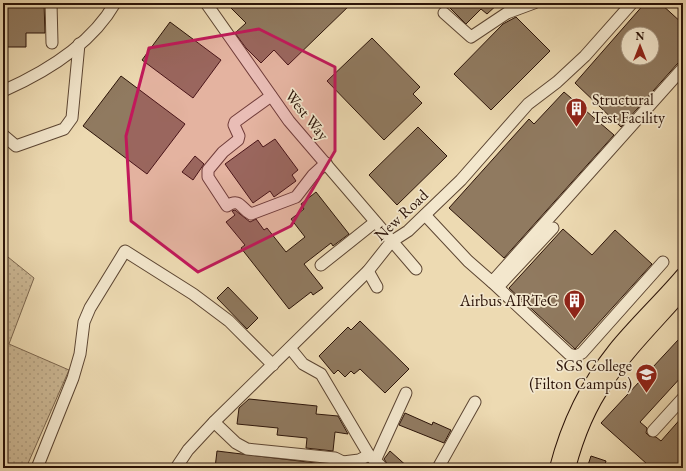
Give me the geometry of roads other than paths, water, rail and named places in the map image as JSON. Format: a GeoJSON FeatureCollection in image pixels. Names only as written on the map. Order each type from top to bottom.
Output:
{"type":"FeatureCollection","features":[{"type":"Feature","properties":{"kind":"main road"},"geometry":{"type":"LineString","coordinates":[[556,468],[570,426],[598,374],[623,340],[683,275]]}},
{"type":"Feature","properties":{"kind":"main road"},"geometry":{"type":"LineString","coordinates":[[568,468],[583,424],[605,383],[627,353],[683,291]]}},
{"type":"Feature","properties":{"kind":"lane"},"geometry":{"type":"LineString","coordinates":[[51,3],[52,43]]}},
{"type":"Feature","properties":{"kind":"lane"},"geometry":{"type":"LineString","coordinates":[[3,91],[28,80],[61,60],[80,44],[104,18],[115,3]]}},
{"type":"Feature","properties":{"kind":"lane","name":"West Way"},"geometry":{"type":"LineString","coordinates":[[206,3],[289,121],[326,163],[391,242],[416,269]]}},
{"type":"Feature","properties":{"kind":"lane"},"geometry":{"type":"LineString","coordinates":[[444,12],[471,37],[508,13],[534,3]]}},
{"type":"Feature","properties":{"kind":"lane","name":"New Road"},"geometry":{"type":"LineString","coordinates":[[176,468],[188,450],[214,422],[368,271],[391,242],[408,231],[461,180],[528,104],[557,82],[585,56],[632,3]]}},
{"type":"Feature","properties":{"kind":"lane"},"geometry":{"type":"LineString","coordinates":[[3,135],[16,146],[64,129],[72,118],[80,44]]}},
{"type":"Feature","properties":{"kind":"lane"},"geometry":{"type":"LineString","coordinates":[[495,284],[683,68]]}},
{"type":"Feature","properties":{"kind":"lane"},"geometry":{"type":"LineString","coordinates":[[271,96],[235,122],[234,126],[239,136],[238,140],[223,152],[208,170],[208,177],[228,206],[236,202],[240,203],[251,214],[278,205],[296,197],[313,175],[326,163]]}},
{"type":"Feature","properties":{"kind":"lane"},"geometry":{"type":"LineString","coordinates":[[425,215],[468,261],[495,284],[569,354],[576,356],[582,353],[663,262]]}},
{"type":"Feature","properties":{"kind":"lane"},"geometry":{"type":"LineString","coordinates":[[322,264],[375,222]]}},
{"type":"Feature","properties":{"kind":"lane"},"geometry":{"type":"LineString","coordinates":[[495,284],[553,228]]}},
{"type":"Feature","properties":{"kind":"lane"},"geometry":{"type":"LineString","coordinates":[[37,468],[73,378],[80,354],[84,322],[90,308],[125,251],[193,294],[229,321],[273,365]]}},
{"type":"Feature","properties":{"kind":"lane"},"geometry":{"type":"LineString","coordinates":[[368,271],[378,286]]}},
{"type":"Feature","properties":{"kind":"lane"},"geometry":{"type":"LineString","coordinates":[[290,348],[304,364],[321,374],[376,461]]}},
{"type":"Feature","properties":{"kind":"lane"},"geometry":{"type":"LineString","coordinates":[[376,461],[406,393]]}},
{"type":"Feature","properties":{"kind":"lane"},"geometry":{"type":"LineString","coordinates":[[653,431],[683,398]]}},
{"type":"Feature","properties":{"kind":"lane"},"geometry":{"type":"LineString","coordinates":[[438,468],[476,402]]}},
{"type":"Feature","properties":{"kind":"lane"},"geometry":{"type":"LineString","coordinates":[[214,422],[236,443],[247,449],[335,458],[342,465],[359,460],[376,461]]}},
{"type":"Feature","properties":{"kind":"place","name":"Structural Test Facility"},"geometry":{"type":"Point","coordinates":[576,128]}},
{"type":"Feature","properties":{"kind":"place","name":"Airbus AIRTeC"},"geometry":{"type":"Point","coordinates":[574,320]}},
{"type":"Feature","properties":{"kind":"place","name":"SGS College (Filton Campus)"},"geometry":{"type":"Point","coordinates":[647,394]}}]}
